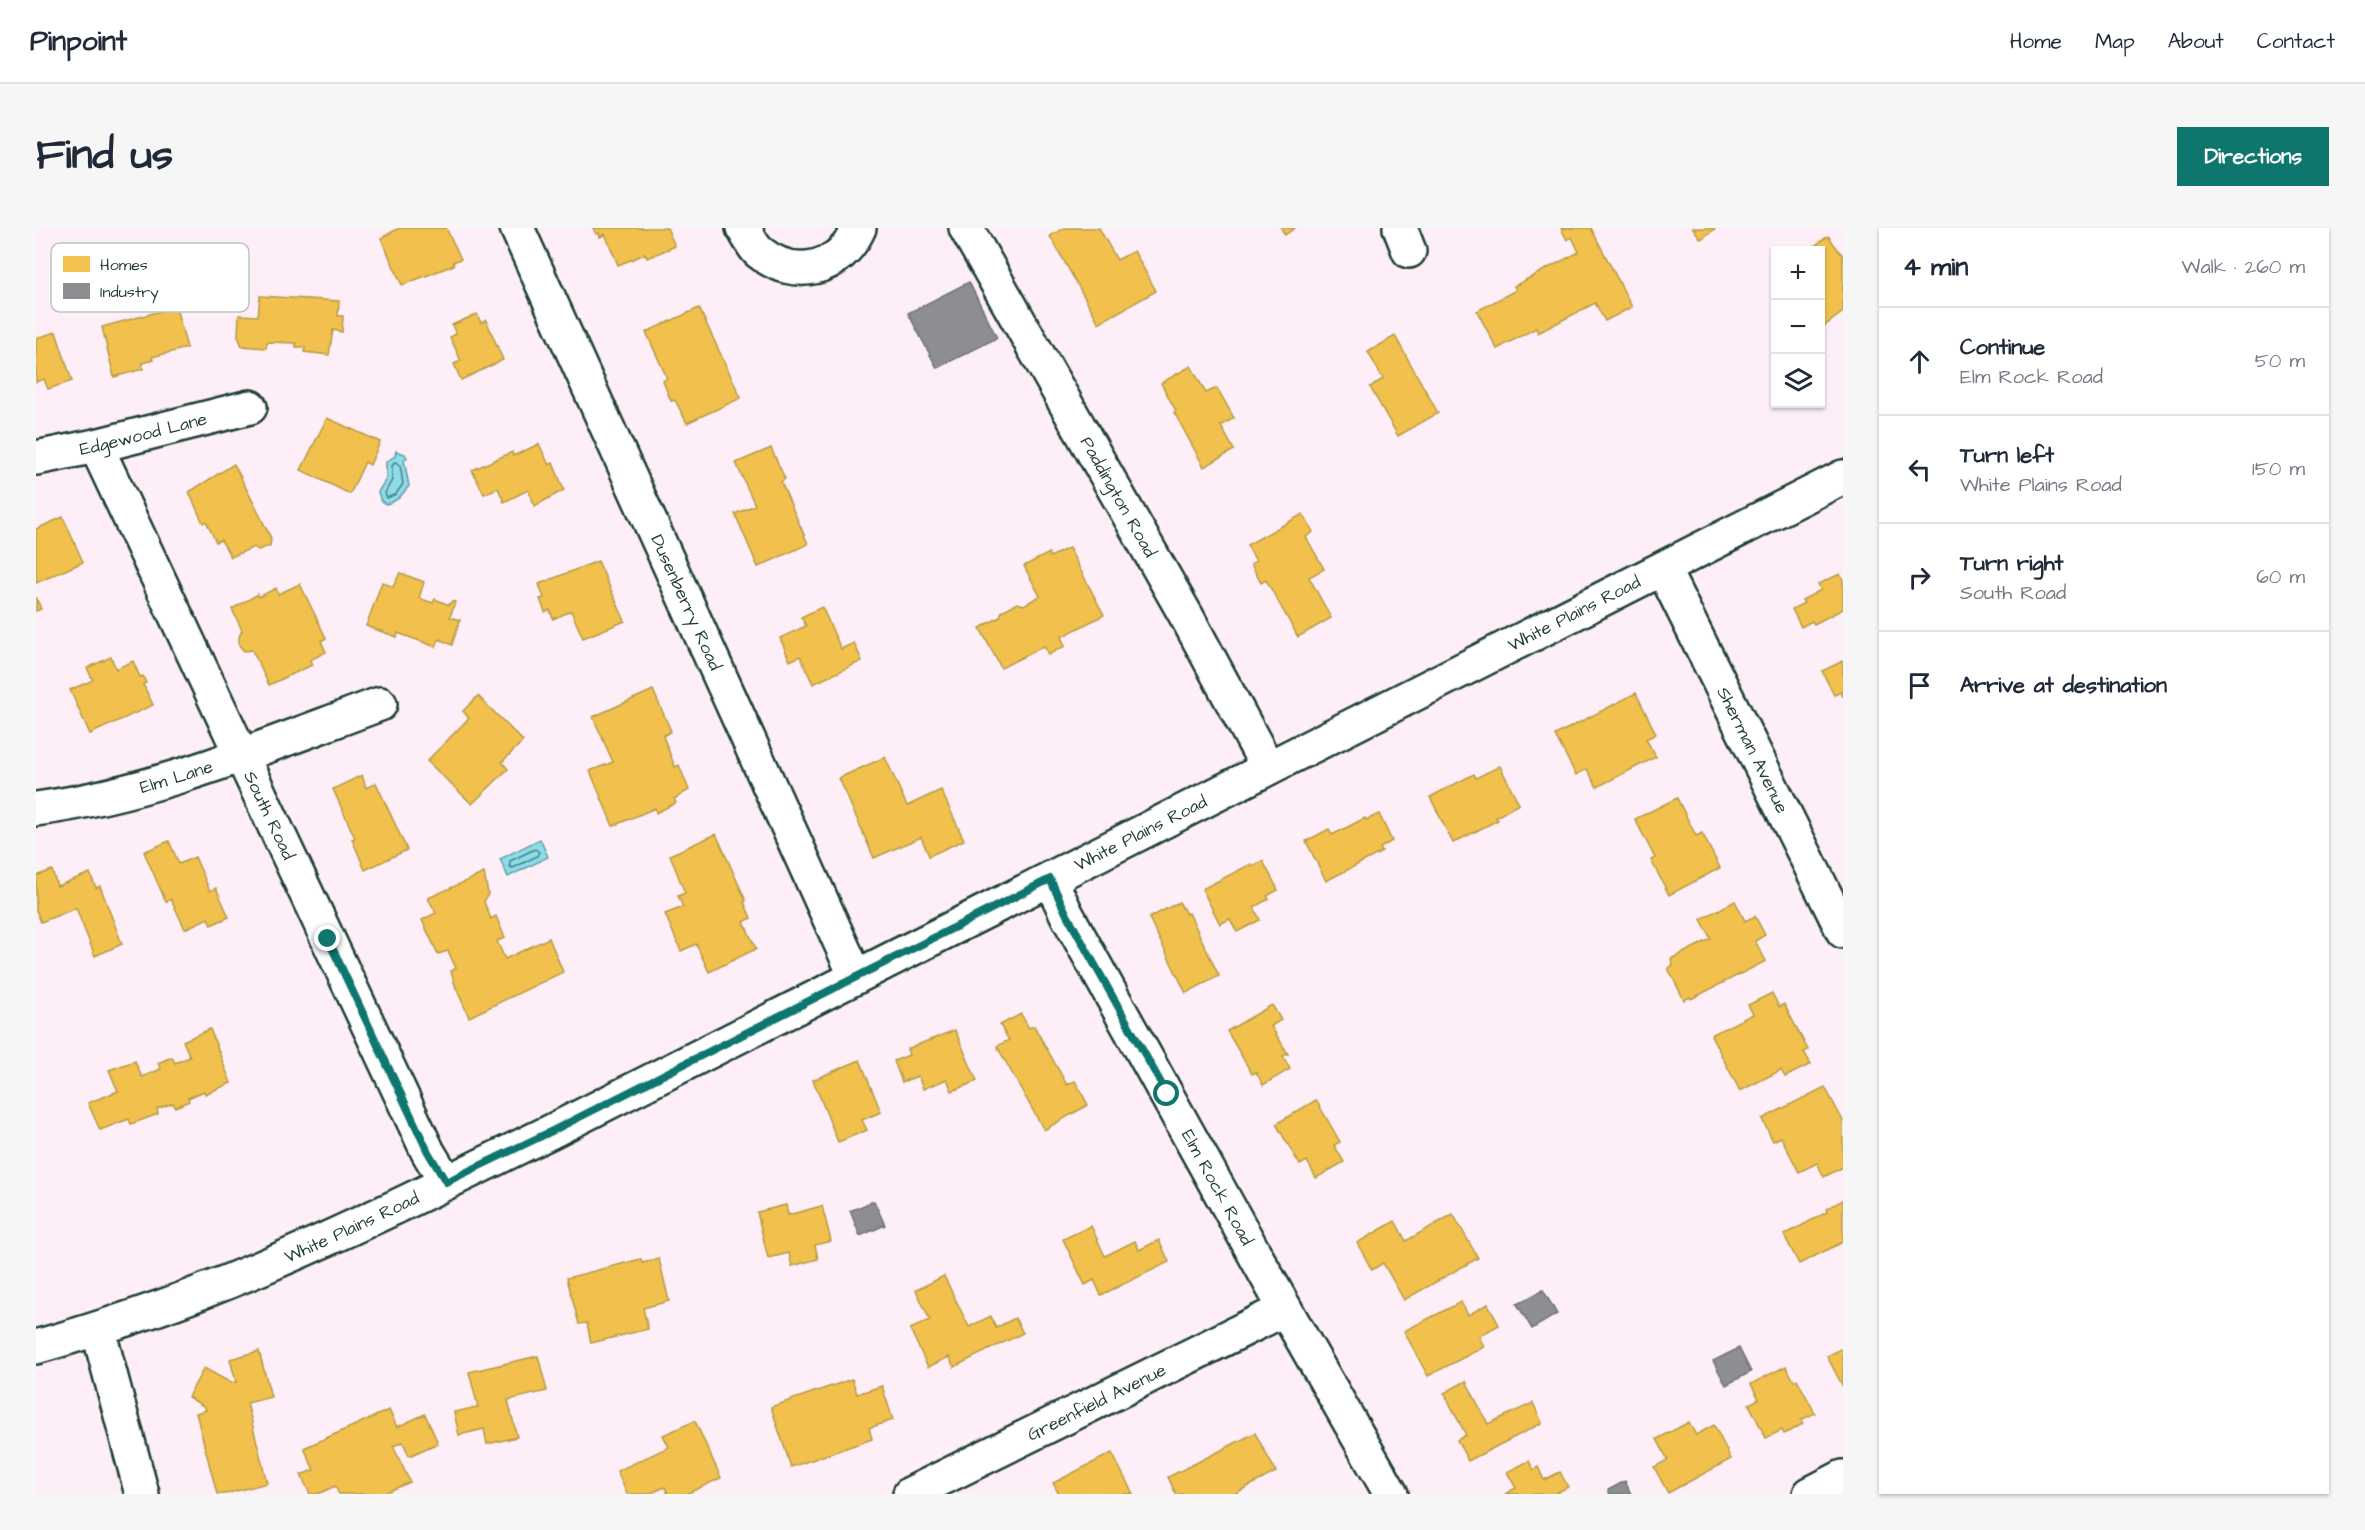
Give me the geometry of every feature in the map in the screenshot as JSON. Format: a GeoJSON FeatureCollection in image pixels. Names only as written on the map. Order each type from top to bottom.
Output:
{"type":"FeatureCollection","features":[{"type":"Feature","properties":{"kind":"street","name":"Dusenberry Road"},"geometry":{"type":"LineString","coordinates":[[517,228],[856,977]]}},
{"type":"Feature","properties":{"kind":"street"},"geometry":{"type":"LineString","coordinates":[[743,228],[757,250],[784,268],[814,268],[837,258],[852,244],[859,228]]}},
{"type":"Feature","properties":{"kind":"street","name":"Paddington Road"},"geometry":{"type":"LineString","coordinates":[[966,228],[1188,619],[1268,768]]}},
{"type":"Feature","properties":{"kind":"street","name":"Edgewood Lane"},"geometry":{"type":"LineString","coordinates":[[36,458],[96,446],[250,407]]}},
{"type":"Feature","properties":{"kind":"street","name":"South Road"},"geometry":{"type":"LineString","coordinates":[[96,446],[423,1141],[446,1182]]}},
{"type":"Feature","properties":{"kind":"street","name":"White Plains Road"},"geometry":{"type":"LineString","coordinates":[[36,1347],[98,1329],[263,1267],[446,1182],[1843,477]]}},
{"type":"Feature","properties":{"kind":"street","name":"Sherman Avenue"},"geometry":{"type":"LineString","coordinates":[[1663,569],[1843,931]]}},
{"type":"Feature","properties":{"kind":"street","name":"Elm Lane"},"geometry":{"type":"LineString","coordinates":[[36,809],[114,795],[171,779],[380,704]]}},
{"type":"Feature","properties":{"kind":"street","name":"Elm Rock Road"},"geometry":{"type":"LineString","coordinates":[[1050,879],[1067,915],[1285,1309],[1391,1494]]}},
{"type":"Feature","properties":{"kind":"street","name":"Greenfield Avenue"},"geometry":{"type":"LineString","coordinates":[[910,1494],[1285,1309]]}},
{"type":"Feature","properties":{"kind":"street"},"geometry":{"type":"LineString","coordinates":[[98,1329],[142,1494]]}},
{"type":"Feature","properties":{"kind":"street"},"geometry":{"type":"LineString","coordinates":[[1810,1494],[1843,1477]]}},
{"type":"Feature","properties":{"kind":"water"},"geometry":{"type":"Polygon","coordinates":[[[396,451],[405,454],[407,458],[404,460],[409,486],[396,500],[386,504],[381,501],[378,492],[386,479],[386,462],[395,456],[396,451]]]}},
{"type":"Feature","properties":{"kind":"water"},"geometry":{"type":"Polygon","coordinates":[[[540,839],[548,857],[508,877],[500,859],[540,839]]]}},
{"type":"Feature","properties":{"kind":"building: Homes"},"geometry":{"type":"Polygon","coordinates":[[[399,228],[446,228],[461,259],[453,262],[454,265],[402,285],[381,238],[399,228]]]}},
{"type":"Feature","properties":{"kind":"building: Homes"},"geometry":{"type":"Polygon","coordinates":[[[593,228],[667,228],[675,246],[647,258],[645,254],[618,265],[605,234],[600,237],[593,228]]]}},
{"type":"Feature","properties":{"kind":"building: Homes"},"geometry":{"type":"Polygon","coordinates":[[[1064,228],[1099,228],[1117,260],[1134,251],[1156,291],[1099,323],[1050,236],[1064,228]]]}},
{"type":"Feature","properties":{"kind":"building: Homes"},"geometry":{"type":"Polygon","coordinates":[[[1281,228],[1295,228],[1285,235],[1281,228]]]}},
{"type":"Feature","properties":{"kind":"building: Homes"},"geometry":{"type":"Polygon","coordinates":[[[1561,228],[1591,228],[1632,307],[1605,321],[1595,303],[1538,333],[1536,328],[1497,349],[1477,311],[1516,290],[1514,286],[1579,252],[1572,237],[1567,240],[1561,228]]]}},
{"type":"Feature","properties":{"kind":"building: Homes"},"geometry":{"type":"Polygon","coordinates":[[[1693,228],[1716,228],[1701,239],[1693,228]]]}},
{"type":"Feature","properties":{"kind":"building: Homes"},"geometry":{"type":"Polygon","coordinates":[[[1828,236],[1843,256],[1843,312],[1825,325],[1825,246],[1814,246],[1828,236]]]}},
{"type":"Feature","properties":{"kind":"building: Homes"},"geometry":{"type":"Polygon","coordinates":[[[260,296],[339,301],[338,316],[343,316],[342,332],[333,330],[329,355],[304,352],[305,347],[296,347],[296,343],[267,342],[266,348],[242,346],[238,336],[239,315],[258,316],[260,296]]]}},
{"type":"Feature","properties":{"kind":"building: Homes"},"geometry":{"type":"Polygon","coordinates":[[[699,308],[741,398],[687,423],[675,400],[671,401],[663,381],[667,378],[646,332],[699,308]]]}},
{"type":"Feature","properties":{"kind":"building: Homes"},"geometry":{"type":"Polygon","coordinates":[[[158,312],[177,312],[187,348],[152,357],[153,360],[142,363],[143,369],[114,377],[102,327],[158,312]]]}},
{"type":"Feature","properties":{"kind":"building: Homes"},"geometry":{"type":"Polygon","coordinates":[[[477,314],[481,323],[486,320],[503,360],[461,380],[454,364],[461,361],[450,337],[456,334],[452,325],[477,314]]]}},
{"type":"Feature","properties":{"kind":"building: Homes"},"geometry":{"type":"Polygon","coordinates":[[[56,332],[72,381],[48,389],[44,379],[36,382],[36,338],[56,332]]]}},
{"type":"Feature","properties":{"kind":"building: Homes"},"geometry":{"type":"Polygon","coordinates":[[[1395,336],[1438,413],[1398,436],[1370,387],[1383,379],[1368,352],[1395,336]]]}},
{"type":"Feature","properties":{"kind":"building: Homes"},"geometry":{"type":"Polygon","coordinates":[[[1191,366],[1206,393],[1217,388],[1234,418],[1221,426],[1234,450],[1204,467],[1161,383],[1191,366]]]}},
{"type":"Feature","properties":{"kind":"building: Homes"},"geometry":{"type":"Polygon","coordinates":[[[327,418],[380,442],[370,465],[365,462],[350,494],[301,470],[327,418]]]}},
{"type":"Feature","properties":{"kind":"building: Homes"},"geometry":{"type":"Polygon","coordinates":[[[539,444],[549,465],[553,463],[564,490],[535,506],[528,490],[504,502],[498,488],[484,494],[472,470],[512,452],[513,456],[539,444]]]}},
{"type":"Feature","properties":{"kind":"building: Homes"},"geometry":{"type":"Polygon","coordinates":[[[771,448],[785,479],[781,482],[808,544],[758,567],[735,514],[755,505],[736,463],[771,448]]]}},
{"type":"Feature","properties":{"kind":"building: Homes"},"geometry":{"type":"Polygon","coordinates":[[[234,464],[271,538],[270,546],[258,550],[254,547],[231,557],[221,540],[216,542],[206,521],[203,523],[189,492],[234,464]]]}},
{"type":"Feature","properties":{"kind":"building: Homes"},"geometry":{"type":"Polygon","coordinates":[[[1303,514],[1313,532],[1306,537],[1324,569],[1309,577],[1331,618],[1298,637],[1266,580],[1261,583],[1251,564],[1256,561],[1247,545],[1303,514]]]}},
{"type":"Feature","properties":{"kind":"building: Homes"},"geometry":{"type":"Polygon","coordinates":[[[63,517],[83,562],[36,583],[36,529],[63,517]]]}},
{"type":"Feature","properties":{"kind":"building: Homes"},"geometry":{"type":"Polygon","coordinates":[[[1069,548],[1104,615],[1061,637],[1065,646],[1048,655],[1044,646],[1001,668],[980,628],[1000,617],[1002,611],[1017,603],[1024,605],[1040,596],[1024,566],[1049,553],[1050,557],[1069,548]]]}},
{"type":"Feature","properties":{"kind":"building: Homes"},"geometry":{"type":"Polygon","coordinates":[[[598,561],[625,621],[583,638],[571,611],[553,619],[550,610],[545,612],[540,599],[544,598],[539,584],[598,561]]]}},
{"type":"Feature","properties":{"kind":"building: Homes"},"geometry":{"type":"Polygon","coordinates":[[[400,573],[424,582],[419,598],[433,603],[435,599],[449,605],[452,601],[455,602],[450,617],[460,620],[452,645],[439,639],[436,647],[398,633],[397,637],[366,626],[382,582],[393,587],[400,573]]]}},
{"type":"Feature","properties":{"kind":"building: Homes"},"geometry":{"type":"Polygon","coordinates":[[[1840,574],[1843,580],[1843,609],[1814,624],[1812,621],[1801,627],[1792,609],[1804,603],[1802,600],[1821,590],[1818,584],[1840,574]]]}},
{"type":"Feature","properties":{"kind":"building: Homes"},"geometry":{"type":"Polygon","coordinates":[[[300,584],[326,638],[321,641],[326,652],[310,660],[312,665],[269,685],[252,650],[244,651],[239,645],[242,630],[232,609],[258,594],[259,597],[276,588],[278,594],[300,584]]]}},
{"type":"Feature","properties":{"kind":"building: Homes"},"geometry":{"type":"Polygon","coordinates":[[[36,597],[41,609],[36,611],[36,597]]]}},
{"type":"Feature","properties":{"kind":"building: Homes"},"geometry":{"type":"Polygon","coordinates":[[[822,607],[841,649],[854,643],[862,661],[813,684],[800,656],[790,661],[780,638],[806,626],[801,617],[822,607]]]}},
{"type":"Feature","properties":{"kind":"building: Homes"},"geometry":{"type":"Polygon","coordinates":[[[111,657],[116,669],[133,661],[140,677],[143,676],[146,683],[143,684],[153,705],[90,734],[70,690],[93,680],[87,668],[111,657]]]}},
{"type":"Feature","properties":{"kind":"building: Homes"},"geometry":{"type":"Polygon","coordinates":[[[1843,661],[1843,697],[1841,692],[1834,695],[1822,671],[1843,661]]]}},
{"type":"Feature","properties":{"kind":"building: Homes"},"geometry":{"type":"Polygon","coordinates":[[[653,690],[671,731],[663,736],[675,767],[679,765],[689,790],[674,799],[676,803],[656,813],[655,808],[613,826],[590,771],[613,762],[593,717],[653,690]]]}},
{"type":"Feature","properties":{"kind":"building: Homes"},"geometry":{"type":"Polygon","coordinates":[[[1636,693],[1656,734],[1646,739],[1656,757],[1597,787],[1587,769],[1576,775],[1555,735],[1636,693]]]}},
{"type":"Feature","properties":{"kind":"building: Homes"},"geometry":{"type":"Polygon","coordinates":[[[478,696],[523,741],[502,762],[508,769],[472,804],[427,761],[469,718],[463,711],[478,696]]]}},
{"type":"Feature","properties":{"kind":"building: Homes"},"geometry":{"type":"Polygon","coordinates":[[[885,757],[907,806],[941,790],[964,840],[929,856],[921,837],[874,858],[839,778],[885,757]]]}},
{"type":"Feature","properties":{"kind":"building: Homes"},"geometry":{"type":"Polygon","coordinates":[[[1500,766],[1519,804],[1496,817],[1498,820],[1453,843],[1430,797],[1474,774],[1476,778],[1500,766]]]}},
{"type":"Feature","properties":{"kind":"building: Homes"},"geometry":{"type":"Polygon","coordinates":[[[362,775],[366,788],[376,783],[407,850],[365,870],[352,839],[355,838],[333,789],[362,775]]]}},
{"type":"Feature","properties":{"kind":"building: Homes"},"geometry":{"type":"Polygon","coordinates":[[[1677,798],[1696,836],[1702,833],[1720,868],[1669,895],[1651,860],[1655,858],[1635,819],[1677,798]]]}},
{"type":"Feature","properties":{"kind":"building: Homes"},"geometry":{"type":"Polygon","coordinates":[[[1379,814],[1392,841],[1380,848],[1382,852],[1326,881],[1306,841],[1329,829],[1332,835],[1365,818],[1366,820],[1379,814]]]}},
{"type":"Feature","properties":{"kind":"building: Homes"},"geometry":{"type":"Polygon","coordinates":[[[716,834],[746,901],[744,902],[751,918],[744,922],[756,949],[709,972],[696,944],[681,951],[665,914],[683,907],[678,896],[685,893],[670,855],[716,834]]]}},
{"type":"Feature","properties":{"kind":"building: Homes"},"geometry":{"type":"Polygon","coordinates":[[[169,841],[179,864],[195,857],[210,891],[216,888],[229,917],[211,925],[208,918],[185,929],[171,899],[166,902],[144,852],[169,841]]]}},
{"type":"Feature","properties":{"kind":"building: Homes"},"geometry":{"type":"Polygon","coordinates":[[[1263,861],[1278,890],[1267,896],[1269,899],[1254,907],[1260,920],[1237,932],[1230,919],[1220,924],[1202,889],[1251,864],[1252,867],[1263,861]]]}},
{"type":"Feature","properties":{"kind":"building: Homes"},"geometry":{"type":"Polygon","coordinates":[[[52,870],[57,886],[90,873],[96,888],[100,886],[122,944],[95,956],[76,908],[41,922],[36,910],[36,876],[52,870]]]}},
{"type":"Feature","properties":{"kind":"building: Homes"},"geometry":{"type":"Polygon","coordinates":[[[484,873],[488,894],[484,902],[491,919],[496,916],[505,938],[497,941],[505,959],[549,938],[563,972],[469,1017],[456,988],[451,971],[456,968],[448,951],[438,954],[422,920],[436,913],[428,898],[484,873]]]}},
{"type":"Feature","properties":{"kind":"building: Homes"},"geometry":{"type":"Polygon","coordinates":[[[1735,901],[1745,921],[1755,916],[1765,935],[1755,941],[1766,961],[1691,999],[1690,997],[1684,1000],[1668,968],[1673,965],[1671,959],[1711,939],[1701,919],[1735,901]]]}},
{"type":"Feature","properties":{"kind":"building: Homes"},"geometry":{"type":"Polygon","coordinates":[[[1179,902],[1186,914],[1189,913],[1219,976],[1186,993],[1149,918],[1179,902]]]}},
{"type":"Feature","properties":{"kind":"building: Homes"},"geometry":{"type":"Polygon","coordinates":[[[1772,993],[1779,1007],[1784,1004],[1808,1050],[1804,1052],[1811,1064],[1785,1077],[1781,1070],[1740,1091],[1711,1035],[1753,1014],[1748,1005],[1772,993]]]}},
{"type":"Feature","properties":{"kind":"building: Homes"},"geometry":{"type":"Polygon","coordinates":[[[1272,1005],[1281,1020],[1271,1026],[1288,1054],[1283,1056],[1290,1069],[1263,1085],[1256,1072],[1252,1074],[1227,1031],[1272,1005]]]}},
{"type":"Feature","properties":{"kind":"building: Homes"},"geometry":{"type":"Polygon","coordinates":[[[1021,1014],[1029,1028],[1034,1026],[1067,1085],[1075,1081],[1088,1105],[1044,1130],[997,1046],[1009,1040],[1000,1025],[1021,1014]]]}},
{"type":"Feature","properties":{"kind":"building: Homes"},"geometry":{"type":"Polygon","coordinates":[[[210,1029],[231,1083],[205,1094],[204,1091],[175,1107],[173,1103],[157,1109],[158,1114],[131,1124],[129,1119],[100,1130],[88,1103],[118,1091],[109,1070],[135,1061],[142,1077],[161,1069],[158,1063],[172,1057],[175,1063],[190,1057],[183,1041],[210,1029]]]}},
{"type":"Feature","properties":{"kind":"building: Homes"},"geometry":{"type":"Polygon","coordinates":[[[955,1030],[977,1081],[952,1091],[947,1079],[923,1089],[918,1076],[902,1082],[894,1061],[909,1055],[907,1049],[955,1030]]]}},
{"type":"Feature","properties":{"kind":"building: Homes"},"geometry":{"type":"Polygon","coordinates":[[[860,1060],[881,1112],[862,1120],[867,1130],[838,1142],[813,1080],[860,1060]]]}},
{"type":"Feature","properties":{"kind":"building: Homes"},"geometry":{"type":"Polygon","coordinates":[[[1825,1087],[1843,1121],[1843,1167],[1824,1177],[1817,1163],[1799,1172],[1781,1137],[1773,1141],[1762,1119],[1825,1087]]]}},
{"type":"Feature","properties":{"kind":"building: Homes"},"geometry":{"type":"Polygon","coordinates":[[[1316,1100],[1340,1142],[1334,1145],[1344,1162],[1316,1178],[1307,1161],[1300,1165],[1276,1124],[1316,1100]]]}},
{"type":"Feature","properties":{"kind":"building: Homes"},"geometry":{"type":"Polygon","coordinates":[[[1843,1200],[1843,1242],[1799,1264],[1784,1235],[1827,1212],[1826,1209],[1843,1200]]]}},
{"type":"Feature","properties":{"kind":"building: Homes"},"geometry":{"type":"Polygon","coordinates":[[[786,1205],[788,1215],[822,1206],[831,1241],[815,1245],[818,1259],[792,1266],[789,1253],[768,1258],[757,1212],[786,1205]]]}},
{"type":"Feature","properties":{"kind":"building: Homes"},"geometry":{"type":"Polygon","coordinates":[[[1453,1214],[1478,1258],[1404,1300],[1383,1263],[1372,1270],[1357,1243],[1395,1221],[1406,1241],[1453,1214]]]}},
{"type":"Feature","properties":{"kind":"building: Homes"},"geometry":{"type":"Polygon","coordinates":[[[1091,1226],[1105,1256],[1135,1241],[1139,1250],[1159,1240],[1169,1262],[1101,1295],[1094,1280],[1085,1285],[1063,1239],[1091,1226]]]}},
{"type":"Feature","properties":{"kind":"building: Homes"},"geometry":{"type":"Polygon","coordinates":[[[641,1259],[642,1263],[659,1259],[669,1301],[643,1308],[648,1329],[591,1343],[587,1323],[579,1324],[567,1278],[641,1259]]]}},
{"type":"Feature","properties":{"kind":"building: Homes"},"geometry":{"type":"Polygon","coordinates":[[[944,1276],[969,1327],[991,1316],[996,1328],[1015,1318],[1023,1333],[954,1367],[949,1357],[928,1367],[910,1329],[930,1320],[916,1290],[944,1276]]]}},
{"type":"Feature","properties":{"kind":"building: Homes"},"geometry":{"type":"Polygon","coordinates":[[[1461,1302],[1468,1315],[1488,1304],[1499,1325],[1479,1336],[1484,1347],[1428,1376],[1404,1331],[1461,1302]]]}},
{"type":"Feature","properties":{"kind":"building: Homes"},"geometry":{"type":"Polygon","coordinates":[[[1843,1348],[1843,1387],[1827,1356],[1843,1348]]]}},
{"type":"Feature","properties":{"kind":"building: Homes"},"geometry":{"type":"Polygon","coordinates":[[[259,1351],[271,1397],[247,1403],[267,1483],[217,1494],[196,1413],[206,1410],[205,1407],[188,1397],[204,1368],[231,1383],[236,1382],[230,1359],[259,1351]]]}},
{"type":"Feature","properties":{"kind":"building: Homes"},"geometry":{"type":"Polygon","coordinates":[[[538,1356],[547,1391],[508,1400],[517,1437],[487,1444],[484,1429],[459,1435],[454,1412],[478,1407],[469,1372],[538,1356]]]}},
{"type":"Feature","properties":{"kind":"building: Homes"},"geometry":{"type":"Polygon","coordinates":[[[1786,1366],[1794,1381],[1797,1379],[1815,1413],[1801,1420],[1803,1424],[1784,1434],[1782,1430],[1766,1438],[1749,1404],[1759,1399],[1751,1384],[1786,1366]]]}},
{"type":"Feature","properties":{"kind":"building: Homes"},"geometry":{"type":"Polygon","coordinates":[[[852,1379],[857,1394],[882,1386],[893,1420],[869,1428],[872,1439],[791,1467],[771,1407],[852,1379]]]}},
{"type":"Feature","properties":{"kind":"building: Homes"},"geometry":{"type":"Polygon","coordinates":[[[1466,1381],[1488,1424],[1533,1403],[1542,1423],[1468,1461],[1457,1440],[1466,1435],[1444,1393],[1466,1381]]]}},
{"type":"Feature","properties":{"kind":"building: Homes"},"geometry":{"type":"Polygon","coordinates":[[[389,1410],[397,1427],[425,1414],[438,1443],[409,1456],[403,1442],[393,1446],[410,1482],[382,1494],[339,1494],[335,1486],[318,1494],[310,1494],[301,1475],[314,1470],[304,1448],[389,1410]]]}},
{"type":"Feature","properties":{"kind":"building: Homes"},"geometry":{"type":"Polygon","coordinates":[[[695,1421],[721,1478],[686,1494],[668,1494],[665,1487],[649,1494],[627,1494],[617,1471],[669,1447],[663,1435],[695,1421]]]}},
{"type":"Feature","properties":{"kind":"building: Homes"},"geometry":{"type":"Polygon","coordinates":[[[1689,1422],[1696,1435],[1714,1425],[1731,1459],[1668,1493],[1654,1467],[1668,1460],[1657,1439],[1689,1422]]]}},
{"type":"Feature","properties":{"kind":"building: Homes"},"geometry":{"type":"Polygon","coordinates":[[[1255,1433],[1276,1472],[1234,1494],[1176,1494],[1168,1477],[1255,1433]]]}},
{"type":"Feature","properties":{"kind":"building: Homes"},"geometry":{"type":"Polygon","coordinates":[[[1112,1453],[1133,1494],[1059,1494],[1053,1483],[1112,1453]]]}},
{"type":"Feature","properties":{"kind":"building: Homes"},"geometry":{"type":"Polygon","coordinates":[[[1529,1461],[1534,1470],[1538,1467],[1544,1480],[1560,1472],[1568,1487],[1554,1494],[1505,1494],[1516,1488],[1507,1472],[1529,1461]]]}},
{"type":"Feature","properties":{"kind":"building: Industry"},"geometry":{"type":"Polygon","coordinates":[[[969,282],[997,338],[937,368],[908,313],[969,282]]]}},
{"type":"Feature","properties":{"kind":"building: Industry"},"geometry":{"type":"Polygon","coordinates":[[[874,1201],[885,1225],[860,1236],[850,1211],[874,1201]]]}},
{"type":"Feature","properties":{"kind":"building: Industry"},"geometry":{"type":"Polygon","coordinates":[[[1543,1290],[1557,1314],[1532,1329],[1517,1304],[1543,1290]]]}},
{"type":"Feature","properties":{"kind":"building: Industry"},"geometry":{"type":"Polygon","coordinates":[[[1739,1348],[1751,1372],[1726,1385],[1713,1361],[1739,1348]]]}},
{"type":"Feature","properties":{"kind":"building: Industry"},"geometry":{"type":"Polygon","coordinates":[[[1625,1481],[1631,1494],[1610,1494],[1608,1490],[1625,1481]]]}},
{"type":"Feature","properties":{"kind":"route"},"geometry":{"type":"LineString","coordinates":[[328,939],[428,1152],[446,1182],[550,1132],[1050,879],[1067,915],[1167,1094]]}}]}
